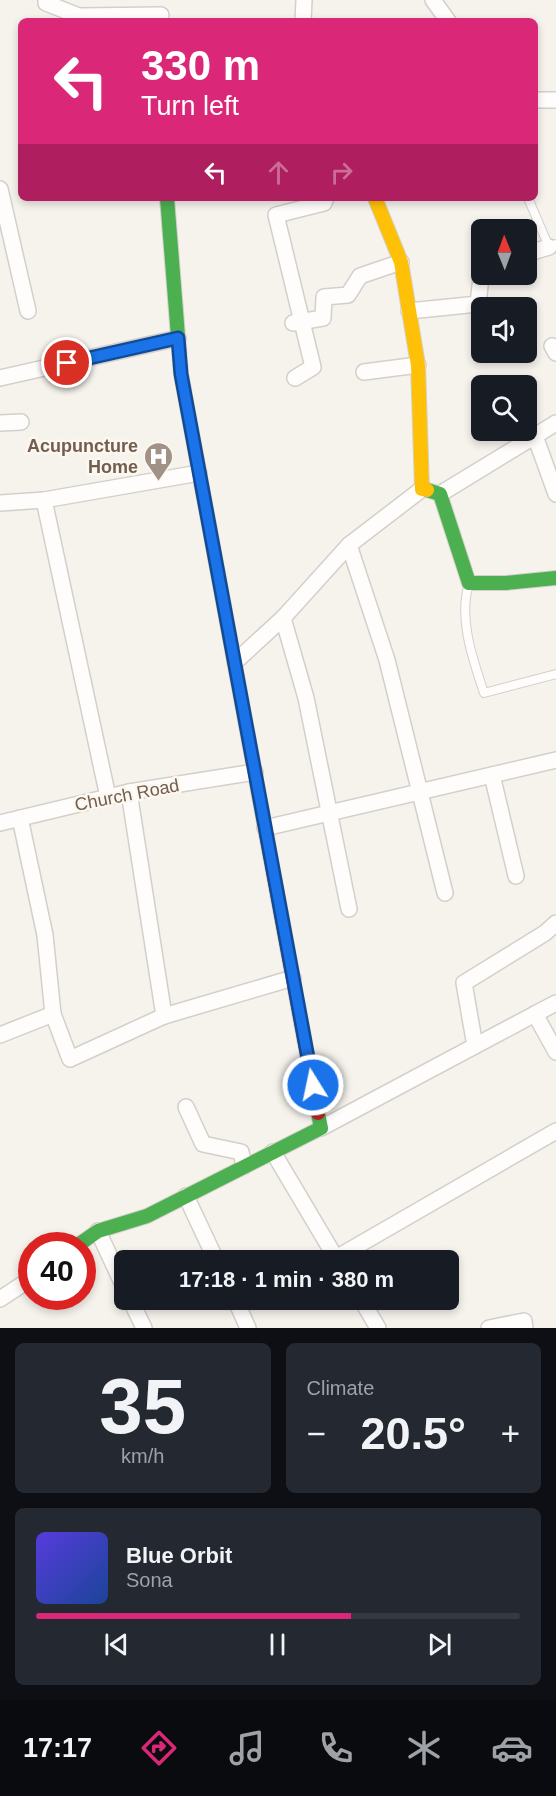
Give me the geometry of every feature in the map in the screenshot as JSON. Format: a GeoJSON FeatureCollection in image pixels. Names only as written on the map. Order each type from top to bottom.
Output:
{"type":"FeatureCollection","features":[{"type":"Feature","properties":{"kind":"street"},"geometry":{"type":"LineString","coordinates":[[46,0],[46,3],[79,16],[161,12]]}},
{"type":"Feature","properties":{"kind":"street"},"geometry":{"type":"LineString","coordinates":[[303,18],[304,0]]}},
{"type":"Feature","properties":{"kind":"street"},"geometry":{"type":"LineString","coordinates":[[433,0],[446,18]]}},
{"type":"Feature","properties":{"kind":"street"},"geometry":{"type":"LineString","coordinates":[[538,100],[556,100]]}},
{"type":"Feature","properties":{"kind":"street"},"geometry":{"type":"LineString","coordinates":[[0,189],[28,311]]}},
{"type":"Feature","properties":{"kind":"street"},"geometry":{"type":"LineString","coordinates":[[167,201],[181,374],[321,1128]]}},
{"type":"Feature","properties":{"kind":"street"},"geometry":{"type":"LineString","coordinates":[[295,378],[313,367],[298,322],[276,215],[325,201]]}},
{"type":"Feature","properties":{"kind":"street"},"geometry":{"type":"LineString","coordinates":[[376,201],[401,262],[418,365],[422,489]]}},
{"type":"Feature","properties":{"kind":"street"},"geometry":{"type":"LineString","coordinates":[[537,250],[553,245]]}},
{"type":"Feature","properties":{"kind":"street"},"geometry":{"type":"LineString","coordinates":[[298,322],[323,318],[324,297],[348,295],[360,276],[401,262]]}},
{"type":"Feature","properties":{"kind":"street"},"geometry":{"type":"LineString","coordinates":[[409,311],[478,304],[480,285]]}},
{"type":"Feature","properties":{"kind":"street"},"geometry":{"type":"LineString","coordinates":[[0,378],[178,338]]}},
{"type":"Feature","properties":{"kind":"street"},"geometry":{"type":"LineString","coordinates":[[364,372],[418,365]]}},
{"type":"Feature","properties":{"kind":"street"},"geometry":{"type":"LineString","coordinates":[[0,423],[21,422]]}},
{"type":"Feature","properties":{"kind":"street"},"geometry":{"type":"LineString","coordinates":[[537,435],[556,423]]}},
{"type":"Feature","properties":{"kind":"street"},"geometry":{"type":"LineString","coordinates":[[537,439],[556,494]]}},
{"type":"Feature","properties":{"kind":"street"},"geometry":{"type":"LineString","coordinates":[[422,489],[440,494],[528,441]]}},
{"type":"Feature","properties":{"kind":"street"},"geometry":{"type":"LineString","coordinates":[[0,503],[44,500],[199,473]]}},
{"type":"Feature","properties":{"kind":"street"},"geometry":{"type":"LineString","coordinates":[[235,662],[283,618],[349,545],[422,489]]}},
{"type":"Feature","properties":{"kind":"street"},"geometry":{"type":"LineString","coordinates":[[440,494],[469,583],[506,583],[556,578]]}},
{"type":"Feature","properties":{"kind":"street"},"geometry":{"type":"LineString","coordinates":[[44,500],[108,797]]}},
{"type":"Feature","properties":{"kind":"street"},"geometry":{"type":"LineString","coordinates":[[349,545],[387,660],[444,893]]}},
{"type":"Feature","properties":{"kind":"street"},"geometry":{"type":"LineString","coordinates":[[283,618],[306,698],[349,909]]}},
{"type":"Feature","properties":{"kind":"street"},"geometry":{"type":"LineString","coordinates":[[265,828],[556,760]]}},
{"type":"Feature","properties":{"kind":"street","name":"Church Road"},"geometry":{"type":"LineString","coordinates":[[0,823],[129,792],[255,772]]}},
{"type":"Feature","properties":{"kind":"street"},"geometry":{"type":"LineString","coordinates":[[492,775],[516,876]]}},
{"type":"Feature","properties":{"kind":"street"},"geometry":{"type":"LineString","coordinates":[[129,792],[164,1016]]}},
{"type":"Feature","properties":{"kind":"street"},"geometry":{"type":"LineString","coordinates":[[20,819],[45,935],[53,1014],[70,1059],[164,1016],[293,978]]}},
{"type":"Feature","properties":{"kind":"street"},"geometry":{"type":"LineString","coordinates":[[475,1046],[464,983],[545,933],[556,923]]}},
{"type":"Feature","properties":{"kind":"street"},"geometry":{"type":"LineString","coordinates":[[114,1265],[98,1231],[147,1216],[321,1128],[556,1003]]}},
{"type":"Feature","properties":{"kind":"street"},"geometry":{"type":"LineString","coordinates":[[0,1035],[53,1014]]}},
{"type":"Feature","properties":{"kind":"street"},"geometry":{"type":"LineString","coordinates":[[535,1014],[556,1052]]}},
{"type":"Feature","properties":{"kind":"street"},"geometry":{"type":"LineString","coordinates":[[186,1107],[203,1144],[241,1152],[244,1166]]}},
{"type":"Feature","properties":{"kind":"street"},"geometry":{"type":"LineString","coordinates":[[352,1250],[556,1131]]}},
{"type":"Feature","properties":{"kind":"street"},"geometry":{"type":"LineString","coordinates":[[273,1152],[332,1250]]}},
{"type":"Feature","properties":{"kind":"street"},"geometry":{"type":"LineString","coordinates":[[186,1196],[211,1250]]}},
{"type":"Feature","properties":{"kind":"street"},"geometry":{"type":"LineString","coordinates":[[0,1299],[18,1287]]}},
{"type":"Feature","properties":{"kind":"street"},"geometry":{"type":"LineString","coordinates":[[135,1310],[144,1328]]}},
{"type":"Feature","properties":{"kind":"street"},"geometry":{"type":"LineString","coordinates":[[240,1310],[248,1328]]}},
{"type":"Feature","properties":{"kind":"street"},"geometry":{"type":"LineString","coordinates":[[367,1310],[378,1328]]}},
{"type":"Feature","properties":{"kind":"street"},"geometry":{"type":"LineString","coordinates":[[489,1328],[524,1321],[525,1328]]}},
{"type":"Feature","properties":{"kind":"lane"},"geometry":{"type":"LineString","coordinates":[[530,201],[553,245]]}},
{"type":"Feature","properties":{"kind":"lane"},"geometry":{"type":"LineString","coordinates":[[469,583],[464,600],[473,660],[484,693],[556,674]]}},
{"type":"Feature","properties":{"kind":"traffic: fast"},"geometry":{"type":"LineString","coordinates":[[167,201],[181,374],[209,525]]}},
{"type":"Feature","properties":{"kind":"traffic: fast"},"geometry":{"type":"LineString","coordinates":[[427,490],[440,494],[469,583],[506,583],[556,578]]}},
{"type":"Feature","properties":{"kind":"traffic: fast"},"geometry":{"type":"LineString","coordinates":[[96,1232],[147,1216],[321,1128],[318,1113]]}},
{"type":"Feature","properties":{"kind":"traffic: slow"},"geometry":{"type":"LineString","coordinates":[[376,201],[401,262],[418,365],[422,489],[427,490]]}},
{"type":"Feature","properties":{"kind":"traffic: slow"},"geometry":{"type":"LineString","coordinates":[[209,525],[266,833]]}},
{"type":"Feature","properties":{"kind":"traffic: jam"},"geometry":{"type":"LineString","coordinates":[[266,833],[318,1113]]}},
{"type":"Feature","properties":{"kind":"place","name":"Acupuncture Home"},"geometry":{"type":"Point","coordinates":[159,482]}},
{"type":"Feature","properties":{"kind":"route"},"geometry":{"type":"LineString","coordinates":[[67,363],[178,338],[181,374],[313,1085]]}}]}
